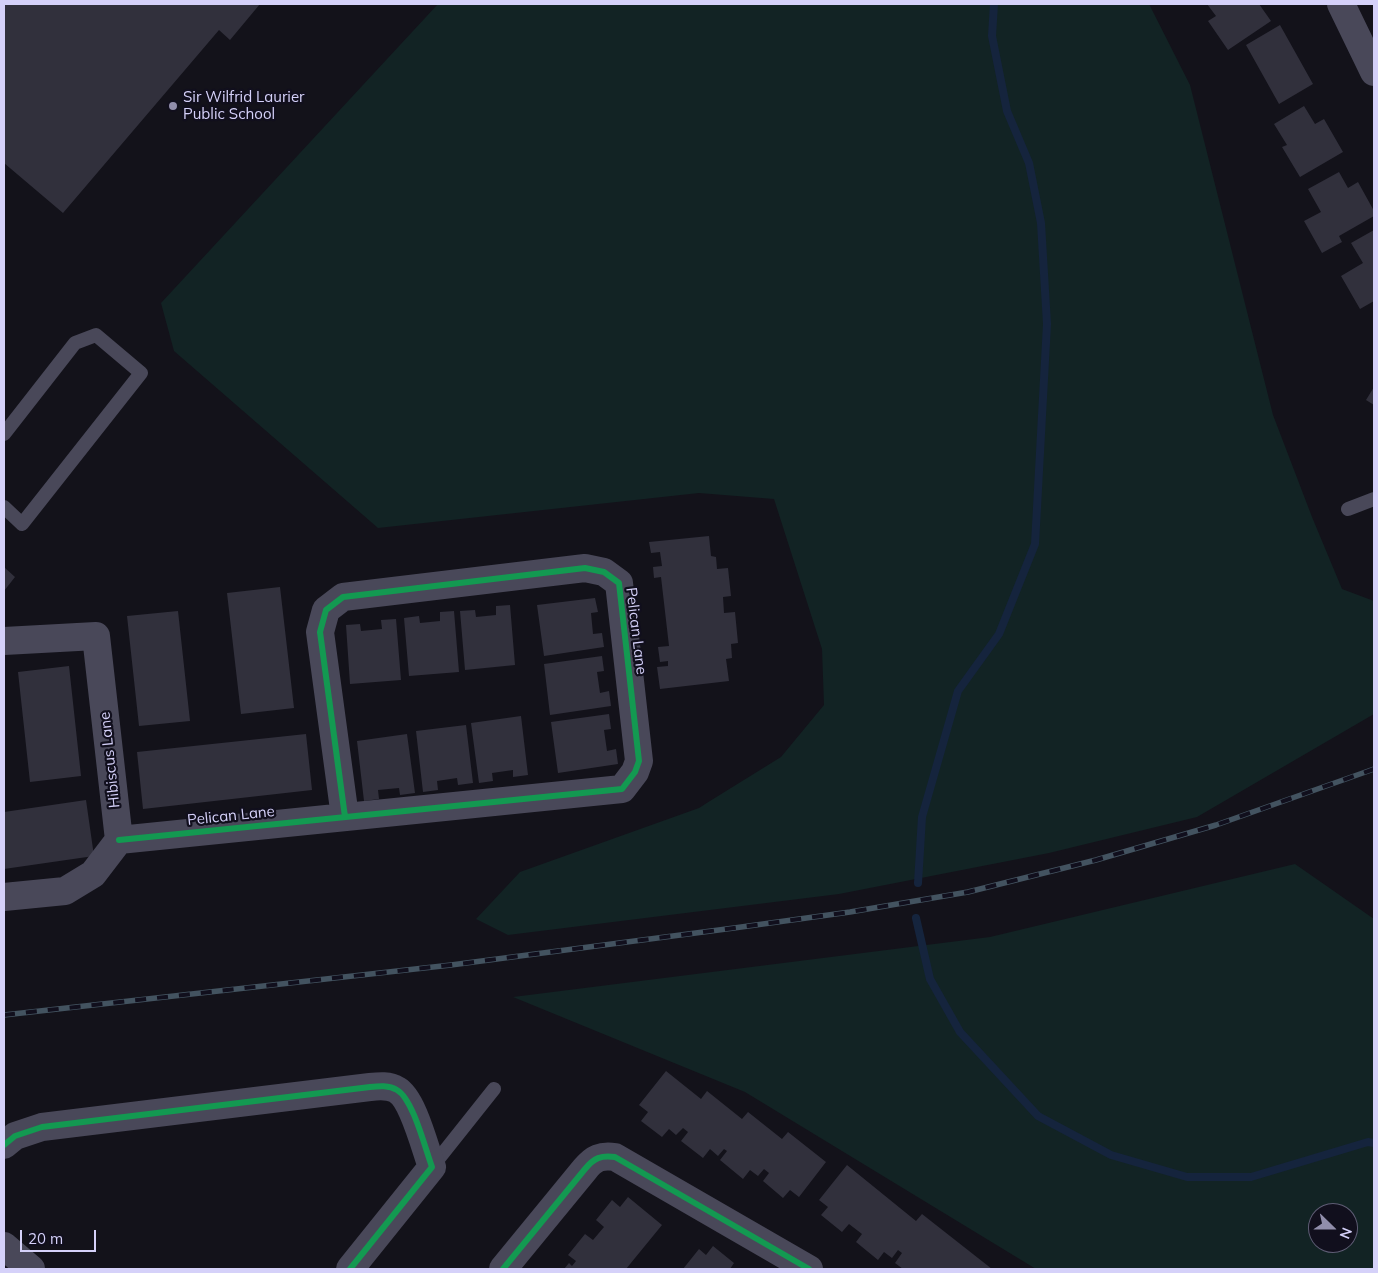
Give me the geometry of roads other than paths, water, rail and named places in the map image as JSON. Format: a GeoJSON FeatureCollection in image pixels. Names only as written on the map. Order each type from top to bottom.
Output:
{"type":"FeatureCollection","features":[{"type":"Feature","properties":{"kind":"street"},"geometry":{"type":"LineString","coordinates":[[1341,4],[1374,72]]}},
{"type":"Feature","properties":{"kind":"street","name":"Pelican Lane"},"geometry":{"type":"LineString","coordinates":[[119,840],[622,789],[635,772],[639,761],[619,582],[604,572],[585,568],[343,597],[326,610],[320,632],[345,817]]}},
{"type":"Feature","properties":{"kind":"street","name":"Hibiscus Lane"},"geometry":{"type":"LineString","coordinates":[[4,642],[96,636],[119,840]]}},
{"type":"Feature","properties":{"kind":"street"},"geometry":{"type":"LineString","coordinates":[[4,897],[65,891],[93,874],[119,840]]}},
{"type":"Feature","properties":{"kind":"street"},"geometry":{"type":"LineString","coordinates":[[4,1144],[16,1136],[42,1127],[379,1086],[391,1087],[407,1098],[432,1167],[350,1269]]}},
{"type":"Feature","properties":{"kind":"street"},"geometry":{"type":"LineString","coordinates":[[503,1269],[585,1169],[593,1160],[603,1156],[615,1157],[809,1269]]}},
{"type":"Feature","properties":{"kind":"street"},"geometry":{"type":"LineString","coordinates":[[4,1246],[31,1269]]}},
{"type":"Feature","properties":{"kind":"lane"},"geometry":{"type":"LineString","coordinates":[[4,434],[75,343],[96,335],[141,373],[22,524],[4,507]]}},
{"type":"Feature","properties":{"kind":"lane"},"geometry":{"type":"LineString","coordinates":[[1348,509],[1374,499]]}},
{"type":"Feature","properties":{"kind":"lane"},"geometry":{"type":"LineString","coordinates":[[432,1167],[494,1089]]}},
{"type":"Feature","properties":{"kind":"waterway"},"geometry":{"type":"LineString","coordinates":[[918,883],[922,817],[958,691],[999,634],[1035,544],[1047,324],[1041,223],[1029,163],[1007,111],[992,36],[994,4]]}},
{"type":"Feature","properties":{"kind":"waterway"},"geometry":{"type":"LineString","coordinates":[[916,918],[930,979],[960,1032],[1038,1116],[1111,1155],[1187,1177],[1251,1177],[1368,1142],[1374,1143]]}},
{"type":"Feature","properties":{"kind":"railway"},"geometry":{"type":"LineString","coordinates":[[4,1015],[451,965],[850,912],[968,892],[1096,860],[1216,825],[1374,769]]}},
{"type":"Feature","properties":{"kind":"place","name":"Sir Wilfrid Laurier Public School"},"geometry":{"type":"Point","coordinates":[173,106]}}]}
